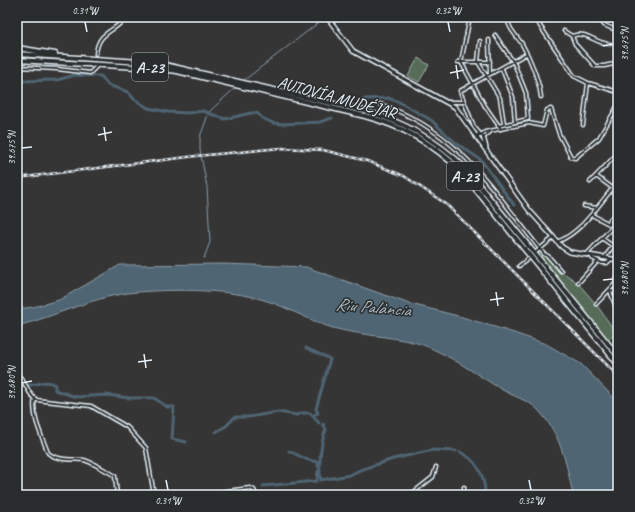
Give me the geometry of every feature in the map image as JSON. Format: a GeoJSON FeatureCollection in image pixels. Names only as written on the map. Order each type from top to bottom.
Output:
{"type":"FeatureCollection","features":[{"type":"Feature","properties":{"kind":"highway"},"geometry":{"type":"LineString","coordinates":[[17,48],[85,58]]}},
{"type":"Feature","properties":{"kind":"highway","name":"AUTOVÍA MUDÉJAR"},"geometry":{"type":"LineString","coordinates":[[17,54],[156,63],[236,80],[384,116],[417,130],[434,140],[464,167],[618,356]]}},
{"type":"Feature","properties":{"kind":"highway","name":"AUTOVÍA MUDÉJAR"},"geometry":{"type":"LineString","coordinates":[[17,61],[155,68],[246,87],[384,121],[415,135],[432,145],[461,171],[618,364]]}},
{"type":"Feature","properties":{"kind":"street"},"geometry":{"type":"LineString","coordinates":[[96,54],[99,40],[126,17]]}},
{"type":"Feature","properties":{"kind":"street"},"geometry":{"type":"LineString","coordinates":[[327,17],[348,46],[358,54],[445,102],[459,112],[470,127],[481,137]]}},
{"type":"Feature","properties":{"kind":"street"},"geometry":{"type":"LineString","coordinates":[[470,17],[460,62],[472,84],[501,129]]}},
{"type":"Feature","properties":{"kind":"street"},"geometry":{"type":"LineString","coordinates":[[507,17],[508,24],[526,54],[540,90],[541,97]]}},
{"type":"Feature","properties":{"kind":"street"},"geometry":{"type":"LineString","coordinates":[[538,17],[537,20],[540,26],[570,73],[588,83],[618,92]]}},
{"type":"Feature","properties":{"kind":"street"},"geometry":{"type":"LineString","coordinates":[[599,17],[604,24],[618,31]]}},
{"type":"Feature","properties":{"kind":"street"},"geometry":{"type":"LineString","coordinates":[[609,17],[618,20]]}},
{"type":"Feature","properties":{"kind":"street"},"geometry":{"type":"LineString","coordinates":[[564,31],[572,36],[575,44],[595,66],[618,64]]}},
{"type":"Feature","properties":{"kind":"street"},"geometry":{"type":"LineString","coordinates":[[572,36],[584,34],[610,44]]}},
{"type":"Feature","properties":{"kind":"street"},"geometry":{"type":"LineString","coordinates":[[495,35],[513,62],[526,93],[528,119],[498,126]]}},
{"type":"Feature","properties":{"kind":"street"},"geometry":{"type":"LineString","coordinates":[[489,40],[490,74]]}},
{"type":"Feature","properties":{"kind":"street"},"geometry":{"type":"LineString","coordinates":[[480,41],[478,62],[500,98],[504,124]]}},
{"type":"Feature","properties":{"kind":"street"},"geometry":{"type":"LineString","coordinates":[[526,54],[460,91],[474,127],[481,137],[487,152],[529,210],[557,242],[566,250],[618,260]]}},
{"type":"Feature","properties":{"kind":"street"},"geometry":{"type":"LineString","coordinates":[[460,62],[490,62]]}},
{"type":"Feature","properties":{"kind":"street"},"geometry":{"type":"LineString","coordinates":[[17,67],[57,69],[90,73],[96,67]]}},
{"type":"Feature","properties":{"kind":"street"},"geometry":{"type":"LineString","coordinates":[[502,68],[513,96],[515,122]]}},
{"type":"Feature","properties":{"kind":"street"},"geometry":{"type":"LineString","coordinates":[[583,125],[588,83]]}},
{"type":"Feature","properties":{"kind":"street"},"geometry":{"type":"LineString","coordinates":[[445,102],[464,102]]}},
{"type":"Feature","properties":{"kind":"street"},"geometry":{"type":"LineString","coordinates":[[380,104],[398,110],[421,122],[435,131],[463,154],[540,249],[548,256],[560,271]]}},
{"type":"Feature","properties":{"kind":"street"},"geometry":{"type":"LineString","coordinates":[[481,137],[493,131],[529,123],[543,126],[547,110],[551,109],[558,134],[571,157],[575,158],[599,138],[618,104]]}},
{"type":"Feature","properties":{"kind":"street"},"geometry":{"type":"LineString","coordinates":[[590,182],[618,154]]}},
{"type":"Feature","properties":{"kind":"street"},"geometry":{"type":"LineString","coordinates":[[596,176],[618,192]]}},
{"type":"Feature","properties":{"kind":"street"},"geometry":{"type":"LineString","coordinates":[[557,242],[566,238],[592,215],[618,182]]}},
{"type":"Feature","properties":{"kind":"street"},"geometry":{"type":"LineString","coordinates":[[584,206],[597,208]]}},
{"type":"Feature","properties":{"kind":"street"},"geometry":{"type":"LineString","coordinates":[[609,223],[610,219],[613,218],[618,209]]}},
{"type":"Feature","properties":{"kind":"street"},"geometry":{"type":"LineString","coordinates":[[592,215],[613,226]]}},
{"type":"Feature","properties":{"kind":"street"},"geometry":{"type":"LineString","coordinates":[[586,255],[603,239],[617,221],[613,218]]}},
{"type":"Feature","properties":{"kind":"street"},"geometry":{"type":"LineString","coordinates":[[536,252],[553,238]]}},
{"type":"Feature","properties":{"kind":"street"},"geometry":{"type":"LineString","coordinates":[[603,239],[618,248]]}},
{"type":"Feature","properties":{"kind":"street"},"geometry":{"type":"LineString","coordinates":[[604,258],[618,240]]}},
{"type":"Feature","properties":{"kind":"street"},"geometry":{"type":"LineString","coordinates":[[592,256],[592,258],[597,262],[605,264],[611,259]]}},
{"type":"Feature","properties":{"kind":"street"},"geometry":{"type":"LineString","coordinates":[[519,266],[528,259]]}},
{"type":"Feature","properties":{"kind":"street"},"geometry":{"type":"LineString","coordinates":[[578,283],[597,262]]}},
{"type":"Feature","properties":{"kind":"street"},"geometry":{"type":"LineString","coordinates":[[596,304],[610,291],[618,276]]}},
{"type":"Feature","properties":{"kind":"street"},"geometry":{"type":"LineString","coordinates":[[610,291],[618,292]]}},
{"type":"Feature","properties":{"kind":"street"},"geometry":{"type":"LineString","coordinates":[[610,291],[618,313]]}},
{"type":"Feature","properties":{"kind":"street"},"geometry":{"type":"LineString","coordinates":[[17,374],[26,383],[31,396],[35,398],[90,406],[127,427],[146,448],[154,495]]}},
{"type":"Feature","properties":{"kind":"street"},"geometry":{"type":"LineString","coordinates":[[35,398],[33,408],[34,414],[48,453],[68,460],[85,460],[110,472],[115,476],[117,495]]}},
{"type":"Feature","properties":{"kind":"street"},"geometry":{"type":"LineString","coordinates":[[410,495],[433,477],[436,467]]}},
{"type":"Feature","properties":{"kind":"street"},"geometry":{"type":"LineString","coordinates":[[464,487],[464,495]]}},
{"type":"Feature","properties":{"kind":"street"},"geometry":{"type":"LineString","coordinates":[[214,495],[250,488],[254,490],[256,495]]}},
{"type":"Feature","properties":{"kind":"green space"},"geometry":{"type":"Polygon","coordinates":[[[418,58],[429,65],[419,82],[408,76],[418,58]]]}},
{"type":"Feature","properties":{"kind":"green space"},"geometry":{"type":"Polygon","coordinates":[[[540,249],[561,271],[578,283],[596,304],[617,334],[607,340],[536,252],[540,249]]]}},
{"type":"Feature","properties":{"kind":"water","name":"Riu Palància"},"geometry":{"type":"Polygon","coordinates":[[[224,264],[306,267],[407,303],[462,317],[546,344],[581,364],[618,402],[618,495],[573,495],[565,459],[557,437],[544,417],[532,405],[505,391],[458,362],[424,345],[333,328],[315,322],[282,306],[250,296],[218,292],[168,290],[122,294],[92,301],[17,326],[17,309],[33,307],[59,300],[120,265],[224,264]]]}},
{"type":"Feature","properties":{"kind":"waterway"},"geometry":{"type":"LineString","coordinates":[[243,81],[326,17]]}},
{"type":"Feature","properties":{"kind":"waterway"},"geometry":{"type":"LineString","coordinates":[[17,81],[57,80],[75,75],[101,76],[108,85],[128,92],[134,99],[148,108],[168,112],[188,113],[203,111],[225,119],[257,113],[262,118],[273,123],[283,124],[320,122],[332,118]]}},
{"type":"Feature","properties":{"kind":"waterway"},"geometry":{"type":"LineString","coordinates":[[204,258],[210,242],[207,187],[200,150],[200,137],[209,112],[236,87]]}},
{"type":"Feature","properties":{"kind":"waterway"},"geometry":{"type":"LineString","coordinates":[[359,104],[365,99],[388,98],[399,102],[431,120],[456,143],[481,160],[514,205]]}},
{"type":"Feature","properties":{"kind":"waterway"},"geometry":{"type":"LineString","coordinates":[[306,348],[328,358]]}},
{"type":"Feature","properties":{"kind":"waterway"},"geometry":{"type":"LineString","coordinates":[[314,415],[318,413],[316,409],[330,359]]}},
{"type":"Feature","properties":{"kind":"waterway"},"geometry":{"type":"LineString","coordinates":[[29,385],[45,382],[52,383],[55,385],[55,390],[76,397],[107,395],[129,398],[154,398],[167,407],[174,407],[172,439],[186,442]]}},
{"type":"Feature","properties":{"kind":"waterway"},"geometry":{"type":"LineString","coordinates":[[17,387],[25,386]]}},
{"type":"Feature","properties":{"kind":"waterway"},"geometry":{"type":"LineString","coordinates":[[216,432],[226,426],[235,417],[249,417],[278,412],[297,415],[302,413],[310,413],[319,423]]}},
{"type":"Feature","properties":{"kind":"waterway"},"geometry":{"type":"LineString","coordinates":[[323,424],[326,430],[320,454],[321,480],[350,475],[393,459],[433,450],[456,451]]}},
{"type":"Feature","properties":{"kind":"waterway"},"geometry":{"type":"LineString","coordinates":[[289,451],[308,460],[318,462],[318,466]]}},
{"type":"Feature","properties":{"kind":"waterway"},"geometry":{"type":"LineString","coordinates":[[460,452],[471,459],[479,469],[482,475],[485,495]]}},
{"type":"Feature","properties":{"kind":"waterway"},"geometry":{"type":"LineString","coordinates":[[263,486],[317,481],[318,471]]}},
{"type":"Feature","properties":{"kind":"railway"},"geometry":{"type":"LineString","coordinates":[[17,178],[196,156],[281,148],[323,150],[367,161],[404,176],[446,204],[618,376]]}}]}
